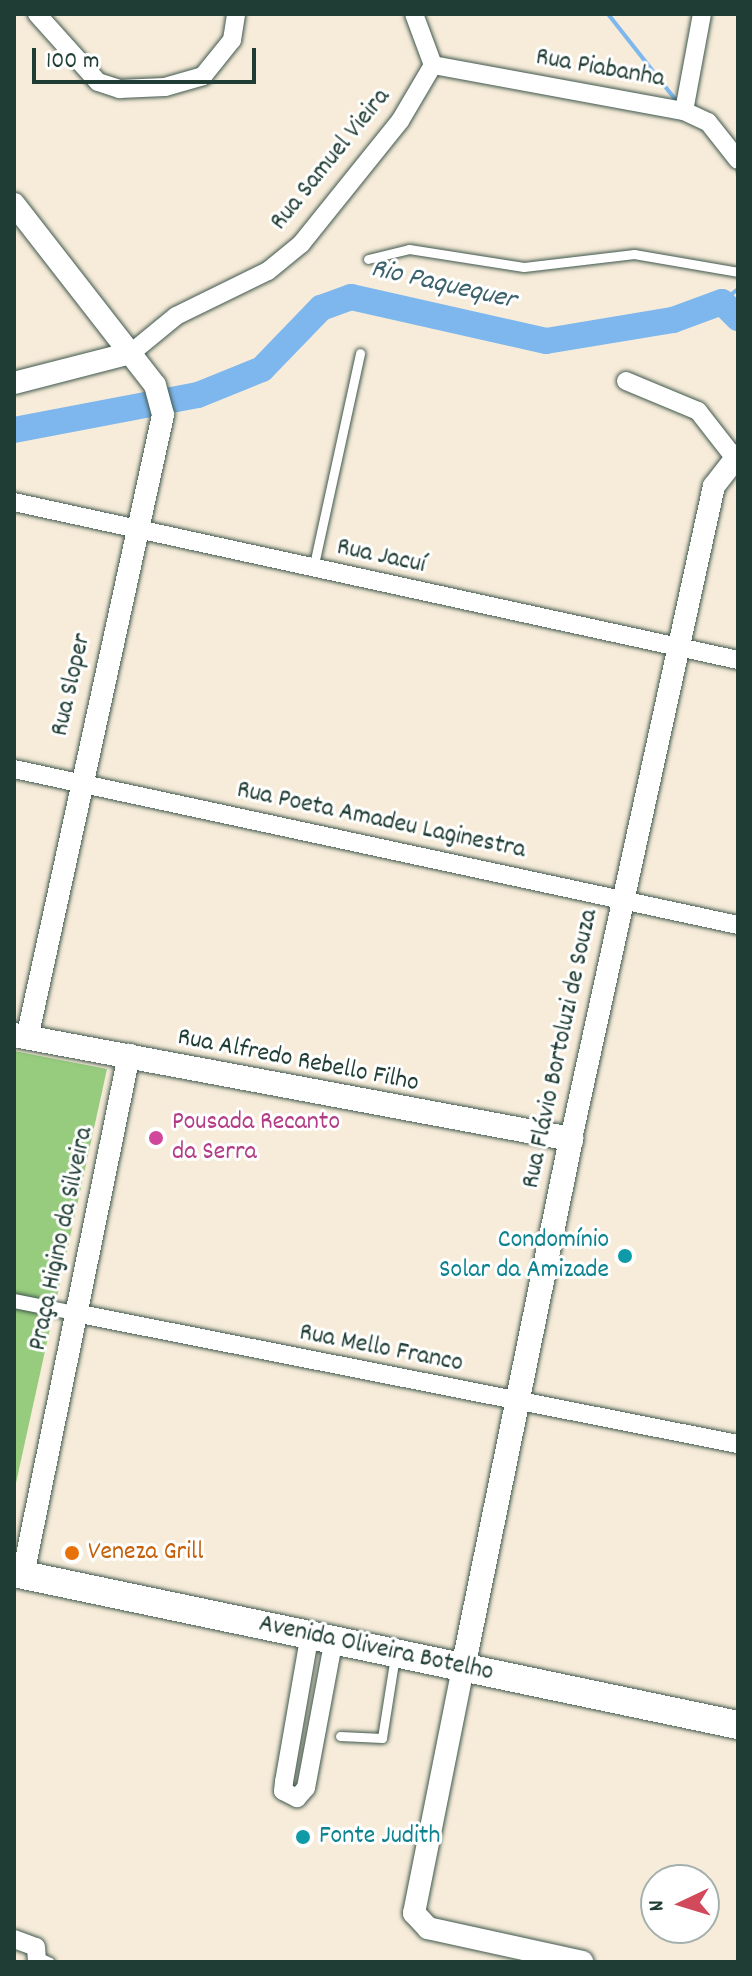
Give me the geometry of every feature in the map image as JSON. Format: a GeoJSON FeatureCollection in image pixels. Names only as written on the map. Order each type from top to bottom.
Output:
{"type":"FeatureCollection","features":[{"type":"Feature","properties":{"kind":"main road","name":"Rua Alfredo Rebello Filho"},"geometry":{"type":"LineString","coordinates":[[20,1036],[571,1139]]}},
{"type":"Feature","properties":{"kind":"main road","name":"Rua Flávio Bortoluzi de Souza"},"geometry":{"type":"LineString","coordinates":[[463,1668],[571,1139]]}},
{"type":"Feature","properties":{"kind":"main road","name":"Avenida Oliveira Botelho"},"geometry":{"type":"LineString","coordinates":[[19,1574],[738,1725]]}},
{"type":"Feature","properties":{"kind":"street"},"geometry":{"type":"LineString","coordinates":[[37,14],[98,82],[120,89],[203,76],[232,40],[236,14]]}},
{"type":"Feature","properties":{"kind":"street"},"geometry":{"type":"LineString","coordinates":[[414,14],[433,65]]}},
{"type":"Feature","properties":{"kind":"street"},"geometry":{"type":"LineString","coordinates":[[684,111],[702,14]]}},
{"type":"Feature","properties":{"kind":"street","name":"Rua Piabanha"},"geometry":{"type":"LineString","coordinates":[[433,65],[684,111],[708,122],[738,160]]}},
{"type":"Feature","properties":{"kind":"street","name":"Rua Samuel Vieira"},"geometry":{"type":"LineString","coordinates":[[131,353],[176,316],[268,271],[301,244],[400,121],[433,65]]}},
{"type":"Feature","properties":{"kind":"street","name":"Rua Sloper"},"geometry":{"type":"LineString","coordinates":[[14,204],[155,385],[163,415],[20,1036]]}},
{"type":"Feature","properties":{"kind":"street"},"geometry":{"type":"LineString","coordinates":[[14,383],[131,353]]}},
{"type":"Feature","properties":{"kind":"street"},"geometry":{"type":"LineString","coordinates":[[626,381],[698,411],[736,456]]}},
{"type":"Feature","properties":{"kind":"street","name":"Rua Flávio Bortoluzi de Souza"},"geometry":{"type":"LineString","coordinates":[[571,1139],[621,899],[680,648],[714,486],[736,456]]}},
{"type":"Feature","properties":{"kind":"street","name":"Rua Jacuí"},"geometry":{"type":"LineString","coordinates":[[14,502],[738,660]]}},
{"type":"Feature","properties":{"kind":"street","name":"Rua Poeta Amadeu Laginestra"},"geometry":{"type":"LineString","coordinates":[[14,769],[738,925]]}},
{"type":"Feature","properties":{"kind":"street","name":"Praça Higino da Silveira"},"geometry":{"type":"LineString","coordinates":[[19,1574],[129,1055]]}},
{"type":"Feature","properties":{"kind":"street","name":"Rua Mello Franco"},"geometry":{"type":"LineString","coordinates":[[14,1301],[517,1403],[738,1444]]}},
{"type":"Feature","properties":{"kind":"street"},"geometry":{"type":"LineString","coordinates":[[322,1636],[306,1788],[297,1798],[283,1791],[284,1782],[322,1636]]}},
{"type":"Feature","properties":{"kind":"street","name":"Rua Flávio Bortoluzi de Souza"},"geometry":{"type":"LineString","coordinates":[[463,1668],[414,1900],[414,1913],[428,1928],[582,1962]]}},
{"type":"Feature","properties":{"kind":"street"},"geometry":{"type":"LineString","coordinates":[[14,1939],[36,1947],[42,1960]]}},
{"type":"Feature","properties":{"kind":"lane"},"geometry":{"type":"LineString","coordinates":[[368,259],[409,249],[524,267],[634,254],[738,272]]}},
{"type":"Feature","properties":{"kind":"lane"},"geometry":{"type":"LineString","coordinates":[[313,569],[360,353]]}},
{"type":"Feature","properties":{"kind":"lane"},"geometry":{"type":"LineString","coordinates":[[340,1736],[382,1738],[396,1652]]}},
{"type":"Feature","properties":{"kind":"green space"},"geometry":{"type":"Polygon","coordinates":[[[14,1051],[107,1069],[14,1492],[14,1051]]]}},
{"type":"Feature","properties":{"kind":"waterway"},"geometry":{"type":"LineString","coordinates":[[608,14],[678,103]]}},
{"type":"Feature","properties":{"kind":"waterway"},"geometry":{"type":"LineString","coordinates":[[737,166],[738,177]]}},
{"type":"Feature","properties":{"kind":"waterway"},"geometry":{"type":"LineString","coordinates":[[722,302],[738,289]]}},
{"type":"Feature","properties":{"kind":"waterway","name":"Rio Paquequer"},"geometry":{"type":"LineString","coordinates":[[14,430],[198,395],[262,369],[321,308],[351,297],[546,341],[673,320],[722,302],[738,318]]}},
{"type":"Feature","properties":{"kind":"place","name":"Pousada Recanto da Serra"},"geometry":{"type":"Point","coordinates":[156,1138]}},
{"type":"Feature","properties":{"kind":"place","name":"Condomínio Solar da Amizade"},"geometry":{"type":"Point","coordinates":[625,1256]}},
{"type":"Feature","properties":{"kind":"place","name":"Veneza Grill"},"geometry":{"type":"Point","coordinates":[72,1553]}},
{"type":"Feature","properties":{"kind":"place","name":"Fonte Judith"},"geometry":{"type":"Point","coordinates":[303,1837]}}]}
